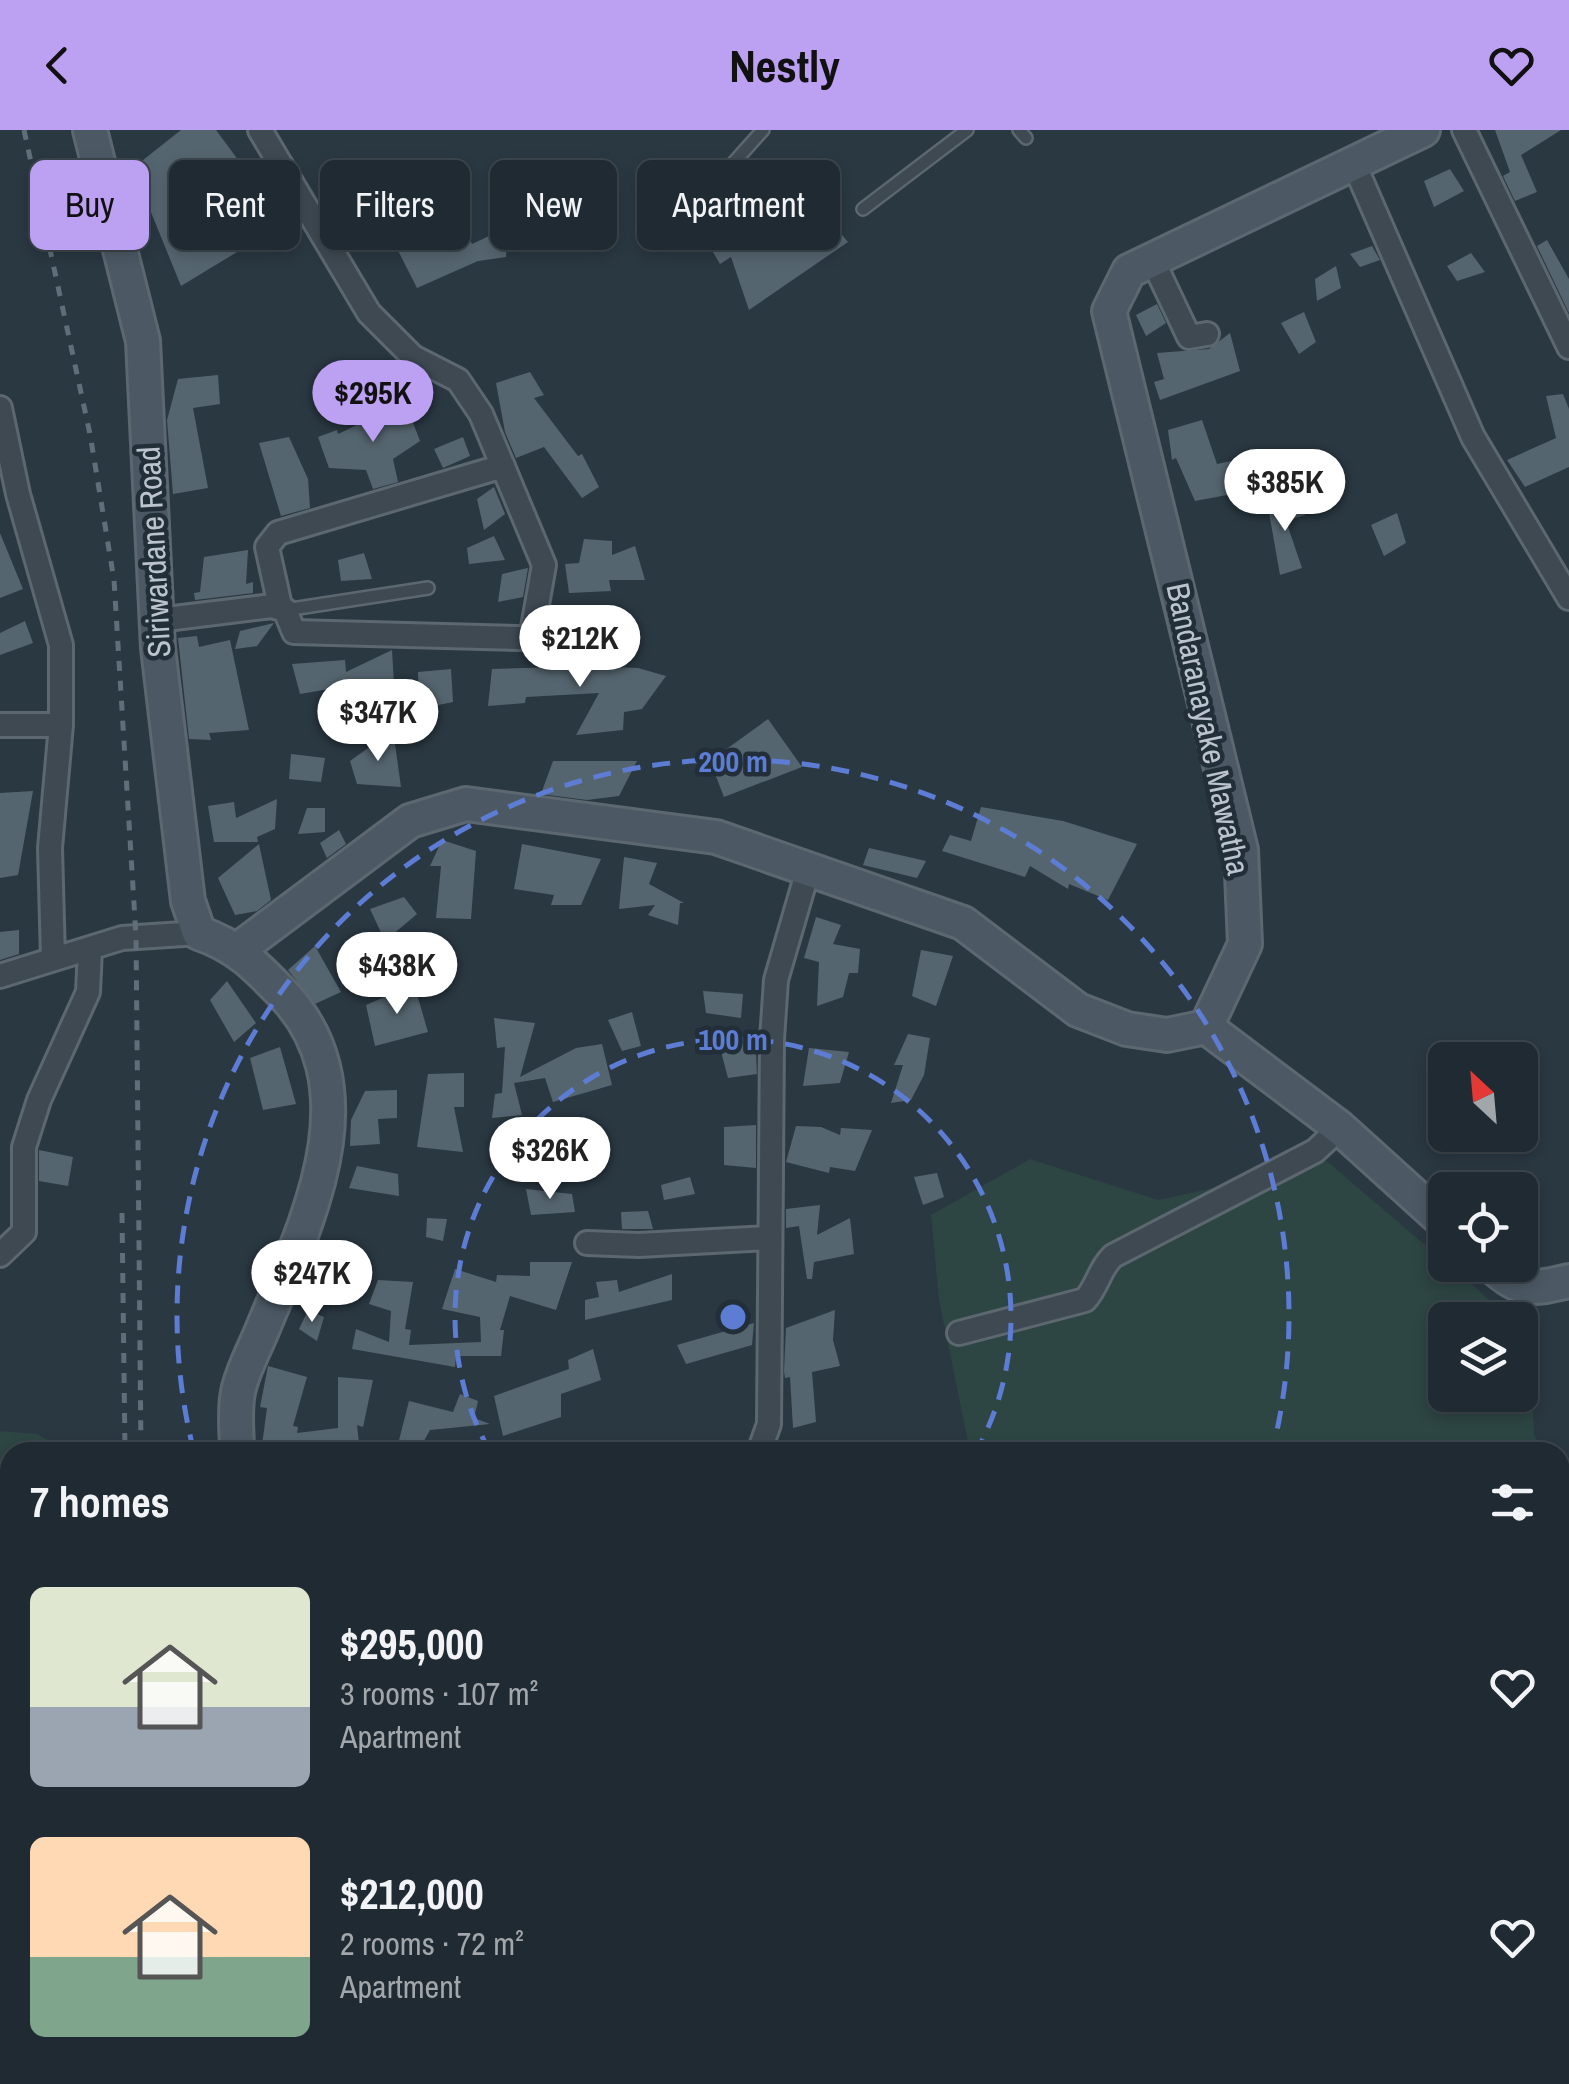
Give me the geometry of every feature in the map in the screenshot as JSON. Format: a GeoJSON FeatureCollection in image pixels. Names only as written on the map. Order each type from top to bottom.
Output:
{"type":"FeatureCollection","features":[{"type":"Feature","properties":{"kind":"street","name":"Siriwardane Road"},"geometry":{"type":"LineString","coordinates":[[90,130],[142,341],[158,620],[188,901],[199,933]]}},
{"type":"Feature","properties":{"kind":"street"},"geometry":{"type":"LineString","coordinates":[[260,130],[369,313],[414,357],[458,380],[482,414],[544,565],[531,640]]}},
{"type":"Feature","properties":{"kind":"street","name":"Bandaranayake Mawatha"},"geometry":{"type":"LineString","coordinates":[[1206,1027],[1245,944],[1241,850],[1110,311],[1129,270],[1423,130]]}},
{"type":"Feature","properties":{"kind":"street"},"geometry":{"type":"LineString","coordinates":[[1464,130],[1569,347]]}},
{"type":"Feature","properties":{"kind":"street"},"geometry":{"type":"LineString","coordinates":[[1354,164],[1473,437],[1569,598]]}},
{"type":"Feature","properties":{"kind":"street"},"geometry":{"type":"LineString","coordinates":[[1152,259],[1189,337],[1207,334]]}},
{"type":"Feature","properties":{"kind":"street"},"geometry":{"type":"LineString","coordinates":[[0,408],[18,494],[61,644],[61,726],[50,848],[53,958]]}},
{"type":"Feature","properties":{"kind":"street"},"geometry":{"type":"LineString","coordinates":[[503,466],[278,533],[267,548],[282,608],[294,632],[626,641]]}},
{"type":"Feature","properties":{"kind":"street"},"geometry":{"type":"LineString","coordinates":[[158,620],[282,608]]}},
{"type":"Feature","properties":{"kind":"street"},"geometry":{"type":"LineString","coordinates":[[0,725],[61,726]]}},
{"type":"Feature","properties":{"kind":"street"},"geometry":{"type":"LineString","coordinates":[[239,949],[410,821],[466,804],[716,837],[963,924],[1078,1010],[1127,1029],[1167,1035],[1206,1027],[1340,1128],[1428,1208]]}},
{"type":"Feature","properties":{"kind":"street"},"geometry":{"type":"LineString","coordinates":[[763,1442],[769,1424],[767,1238],[776,980],[808,870]]}},
{"type":"Feature","properties":{"kind":"street"},"geometry":{"type":"LineString","coordinates":[[0,976],[136,936],[199,933],[239,949],[312,1031],[323,1063],[328,1124],[317,1196],[238,1391],[237,1442]]}},
{"type":"Feature","properties":{"kind":"street"},"geometry":{"type":"LineString","coordinates":[[0,1255],[24,1232],[24,1147],[39,1100],[88,992],[90,949]]}},
{"type":"Feature","properties":{"kind":"street"},"geometry":{"type":"LineString","coordinates":[[960,1334],[1085,1300],[1102,1267],[1113,1256],[1315,1151],[1340,1128]]}},
{"type":"Feature","properties":{"kind":"street"},"geometry":{"type":"LineString","coordinates":[[587,1242],[640,1245],[767,1238]]}},
{"type":"Feature","properties":{"kind":"street"},"geometry":{"type":"LineString","coordinates":[[1509,1282],[1514,1287],[1539,1288],[1569,1281]]}},
{"type":"Feature","properties":{"kind":"lane"},"geometry":{"type":"LineString","coordinates":[[736,160],[763,130]]}},
{"type":"Feature","properties":{"kind":"lane"},"geometry":{"type":"LineString","coordinates":[[863,209],[967,130]]}},
{"type":"Feature","properties":{"kind":"lane"},"geometry":{"type":"LineString","coordinates":[[282,608],[428,588]]}},
{"type":"Feature","properties":{"kind":"green space"},"geometry":{"type":"Polygon","coordinates":[[[1321,1156],[1428,1247],[1428,1282],[1469,1282],[1492,1302],[1428,1302],[1428,1412],[1533,1412],[1537,1442],[968,1442],[939,1300],[931,1215],[1030,1159],[1158,1200],[1293,1171],[1321,1156]]]}},
{"type":"Feature","properties":{"kind":"green space"},"geometry":{"type":"Polygon","coordinates":[[[0,1431],[37,1434],[52,1442],[0,1442],[0,1431]]]}},
{"type":"Feature","properties":{"kind":"building"},"geometry":{"type":"Polygon","coordinates":[[[181,130],[216,130],[238,160],[169,160],[169,250],[240,250],[181,286],[149,207],[149,160],[143,160],[181,130]]]}},
{"type":"Feature","properties":{"kind":"building"},"geometry":{"type":"Polygon","coordinates":[[[1495,130],[1561,130],[1521,155],[1537,192],[1515,201],[1503,176],[1510,172],[1495,130]]]}},
{"type":"Feature","properties":{"kind":"building"},"geometry":{"type":"Polygon","coordinates":[[[1450,169],[1464,191],[1434,207],[1424,181],[1450,169]]]}},
{"type":"Feature","properties":{"kind":"building"},"geometry":{"type":"Polygon","coordinates":[[[490,236],[490,250],[506,250],[506,257],[478,261],[417,288],[398,250],[470,250],[470,240],[472,244],[490,236]]]}},
{"type":"Feature","properties":{"kind":"building"},"geometry":{"type":"Polygon","coordinates":[[[1547,240],[1569,279],[1569,313],[1537,246],[1547,240]]]}},
{"type":"Feature","properties":{"kind":"building"},"geometry":{"type":"Polygon","coordinates":[[[1372,246],[1380,260],[1360,267],[1350,254],[1372,246]]]}},
{"type":"Feature","properties":{"kind":"building"},"geometry":{"type":"Polygon","coordinates":[[[712,250],[836,250],[749,310],[731,257],[720,264],[712,250]]]}},
{"type":"Feature","properties":{"kind":"building"},"geometry":{"type":"Polygon","coordinates":[[[1471,253],[1485,272],[1457,281],[1447,266],[1471,253]]]}},
{"type":"Feature","properties":{"kind":"building"},"geometry":{"type":"Polygon","coordinates":[[[1336,266],[1341,288],[1317,301],[1315,279],[1336,266]]]}},
{"type":"Feature","properties":{"kind":"building"},"geometry":{"type":"Polygon","coordinates":[[[1157,304],[1166,323],[1146,336],[1136,315],[1157,304]]]}},
{"type":"Feature","properties":{"kind":"building"},"geometry":{"type":"Polygon","coordinates":[[[1304,312],[1316,342],[1299,354],[1281,323],[1304,312]]]}},
{"type":"Feature","properties":{"kind":"building"},"geometry":{"type":"Polygon","coordinates":[[[1230,333],[1240,371],[1160,400],[1154,382],[1164,379],[1157,353],[1209,349],[1230,333]]]}},
{"type":"Feature","properties":{"kind":"building"},"geometry":{"type":"Polygon","coordinates":[[[530,372],[544,395],[534,398],[578,456],[582,454],[599,487],[582,498],[544,447],[516,458],[505,432],[496,383],[530,372]]]}},
{"type":"Feature","properties":{"kind":"building"},"geometry":{"type":"Polygon","coordinates":[[[218,375],[220,404],[193,408],[208,488],[173,494],[167,420],[178,379],[218,375]]]}},
{"type":"Feature","properties":{"kind":"building"},"geometry":{"type":"Polygon","coordinates":[[[1563,394],[1569,409],[1569,467],[1525,487],[1507,460],[1556,438],[1546,396],[1563,394]]]}},
{"type":"Feature","properties":{"kind":"building"},"geometry":{"type":"Polygon","coordinates":[[[405,402],[420,441],[393,459],[398,482],[373,489],[366,470],[329,468],[318,437],[337,430],[338,434],[405,402]]]}},
{"type":"Feature","properties":{"kind":"building"},"geometry":{"type":"Polygon","coordinates":[[[1202,420],[1217,464],[1236,460],[1244,510],[1227,495],[1195,501],[1176,458],[1172,460],[1168,430],[1202,420]]]}},
{"type":"Feature","properties":{"kind":"building"},"geometry":{"type":"Polygon","coordinates":[[[289,437],[308,479],[310,508],[281,516],[259,443],[289,437]]]}},
{"type":"Feature","properties":{"kind":"building"},"geometry":{"type":"Polygon","coordinates":[[[463,437],[470,456],[443,468],[434,449],[463,437]]]}},
{"type":"Feature","properties":{"kind":"building"},"geometry":{"type":"Polygon","coordinates":[[[494,487],[505,514],[484,530],[477,499],[494,487]]]}},
{"type":"Feature","properties":{"kind":"building"},"geometry":{"type":"Polygon","coordinates":[[[1299,497],[1305,515],[1286,521],[1302,568],[1280,575],[1268,507],[1299,497]]]}},
{"type":"Feature","properties":{"kind":"building"},"geometry":{"type":"Polygon","coordinates":[[[1397,513],[1406,543],[1384,556],[1371,525],[1397,513]]]}},
{"type":"Feature","properties":{"kind":"building"},"geometry":{"type":"Polygon","coordinates":[[[0,533],[23,589],[0,598],[0,533]]]}},
{"type":"Feature","properties":{"kind":"building"},"geometry":{"type":"Polygon","coordinates":[[[494,536],[505,560],[469,564],[467,548],[494,536]]]}},
{"type":"Feature","properties":{"kind":"building"},"geometry":{"type":"Polygon","coordinates":[[[584,539],[612,541],[612,555],[635,546],[645,580],[609,580],[611,591],[569,593],[565,564],[579,563],[584,539]]]}},
{"type":"Feature","properties":{"kind":"building"},"geometry":{"type":"Polygon","coordinates":[[[248,550],[246,584],[253,582],[253,593],[195,600],[194,593],[200,592],[204,557],[248,550]]]}},
{"type":"Feature","properties":{"kind":"building"},"geometry":{"type":"Polygon","coordinates":[[[364,553],[372,579],[341,581],[338,560],[364,553]]]}},
{"type":"Feature","properties":{"kind":"building"},"geometry":{"type":"Polygon","coordinates":[[[528,568],[523,597],[498,602],[502,574],[528,568]]]}},
{"type":"Feature","properties":{"kind":"building"},"geometry":{"type":"Polygon","coordinates":[[[25,621],[33,643],[0,655],[0,633],[25,621]]]}},
{"type":"Feature","properties":{"kind":"building"},"geometry":{"type":"Polygon","coordinates":[[[274,623],[257,646],[235,649],[240,631],[274,623]]]}},
{"type":"Feature","properties":{"kind":"building"},"geometry":{"type":"Polygon","coordinates":[[[197,636],[199,647],[230,640],[249,730],[209,733],[211,740],[189,739],[178,638],[197,636]]]}},
{"type":"Feature","properties":{"kind":"building"},"geometry":{"type":"Polygon","coordinates":[[[392,650],[394,684],[361,692],[359,684],[300,694],[292,664],[345,660],[346,672],[392,650]]]}},
{"type":"Feature","properties":{"kind":"building"},"geometry":{"type":"Polygon","coordinates":[[[638,668],[666,676],[642,709],[624,712],[623,730],[576,735],[599,693],[526,697],[525,703],[488,706],[492,669],[638,668]]]}},
{"type":"Feature","properties":{"kind":"building"},"geometry":{"type":"Polygon","coordinates":[[[451,669],[453,702],[419,709],[418,672],[451,669]]]}},
{"type":"Feature","properties":{"kind":"building"},"geometry":{"type":"Polygon","coordinates":[[[768,719],[802,767],[724,797],[710,761],[768,719]]]}},
{"type":"Feature","properties":{"kind":"building"},"geometry":{"type":"Polygon","coordinates":[[[393,730],[401,787],[357,784],[350,761],[393,730]]]}},
{"type":"Feature","properties":{"kind":"building"},"geometry":{"type":"Polygon","coordinates":[[[291,754],[325,758],[321,782],[289,779],[291,754]]]}},
{"type":"Feature","properties":{"kind":"building"},"geometry":{"type":"Polygon","coordinates":[[[553,761],[637,761],[619,796],[587,800],[541,794],[553,761]]]}},
{"type":"Feature","properties":{"kind":"building"},"geometry":{"type":"Polygon","coordinates":[[[33,791],[18,875],[0,878],[0,793],[33,791]]]}},
{"type":"Feature","properties":{"kind":"building"},"geometry":{"type":"Polygon","coordinates":[[[277,799],[275,829],[257,837],[258,842],[214,842],[208,806],[234,802],[236,818],[277,799]]]}},
{"type":"Feature","properties":{"kind":"building"},"geometry":{"type":"Polygon","coordinates":[[[981,807],[1063,821],[1137,844],[1108,900],[1069,884],[1068,889],[1030,866],[1025,877],[942,851],[950,835],[971,841],[981,807]]]}},
{"type":"Feature","properties":{"kind":"building"},"geometry":{"type":"Polygon","coordinates":[[[307,808],[325,808],[325,832],[298,834],[307,808]]]}},
{"type":"Feature","properties":{"kind":"building"},"geometry":{"type":"Polygon","coordinates":[[[339,830],[346,844],[327,858],[320,843],[339,830]]]}},
{"type":"Feature","properties":{"kind":"building"},"geometry":{"type":"Polygon","coordinates":[[[442,840],[476,851],[471,919],[436,918],[441,866],[430,866],[442,840]]]}},
{"type":"Feature","properties":{"kind":"building"},"geometry":{"type":"Polygon","coordinates":[[[259,844],[271,900],[257,911],[235,915],[218,878],[259,844]]]}},
{"type":"Feature","properties":{"kind":"building"},"geometry":{"type":"Polygon","coordinates":[[[522,844],[601,859],[581,905],[551,905],[554,895],[514,889],[522,844]]]}},
{"type":"Feature","properties":{"kind":"building"},"geometry":{"type":"Polygon","coordinates":[[[869,848],[926,861],[917,878],[863,865],[869,848]]]}},
{"type":"Feature","properties":{"kind":"building"},"geometry":{"type":"Polygon","coordinates":[[[624,857],[657,863],[649,884],[684,903],[680,903],[678,925],[648,915],[655,905],[619,909],[624,857]]]}},
{"type":"Feature","properties":{"kind":"building"},"geometry":{"type":"Polygon","coordinates":[[[404,897],[417,914],[385,941],[370,909],[404,897]]]}},
{"type":"Feature","properties":{"kind":"building"},"geometry":{"type":"Polygon","coordinates":[[[816,917],[841,925],[833,944],[860,949],[858,973],[849,973],[843,997],[817,1006],[819,962],[804,958],[816,917]]]}},
{"type":"Feature","properties":{"kind":"building"},"geometry":{"type":"Polygon","coordinates":[[[19,930],[19,954],[0,960],[0,932],[19,930]]]}},
{"type":"Feature","properties":{"kind":"building"},"geometry":{"type":"Polygon","coordinates":[[[315,946],[341,992],[315,1004],[288,970],[315,946]]]}},
{"type":"Feature","properties":{"kind":"building"},"geometry":{"type":"Polygon","coordinates":[[[921,950],[953,956],[936,1006],[912,996],[921,950]]]}},
{"type":"Feature","properties":{"kind":"building"},"geometry":{"type":"Polygon","coordinates":[[[227,981],[256,1023],[234,1042],[210,1000],[227,981]]]}},
{"type":"Feature","properties":{"kind":"building"},"geometry":{"type":"Polygon","coordinates":[[[414,984],[428,1032],[375,1046],[366,1005],[414,984]]]}},
{"type":"Feature","properties":{"kind":"building"},"geometry":{"type":"Polygon","coordinates":[[[703,991],[743,994],[741,1018],[706,1013],[703,991]]]}},
{"type":"Feature","properties":{"kind":"building"},"geometry":{"type":"Polygon","coordinates":[[[632,1012],[641,1046],[622,1051],[608,1020],[632,1012]]]}},
{"type":"Feature","properties":{"kind":"building"},"geometry":{"type":"Polygon","coordinates":[[[494,1018],[535,1023],[520,1077],[576,1048],[602,1044],[612,1085],[553,1102],[545,1078],[514,1083],[522,1115],[492,1118],[495,1094],[502,1093],[505,1047],[497,1048],[494,1018]]]}},
{"type":"Feature","properties":{"kind":"building"},"geometry":{"type":"Polygon","coordinates":[[[908,1034],[930,1038],[924,1075],[911,1100],[891,1103],[903,1065],[894,1065],[908,1034]]]}},
{"type":"Feature","properties":{"kind":"building"},"geometry":{"type":"Polygon","coordinates":[[[755,1035],[757,1074],[728,1078],[719,1044],[755,1035]]]}},
{"type":"Feature","properties":{"kind":"building"},"geometry":{"type":"Polygon","coordinates":[[[280,1047],[296,1104],[263,1110],[250,1058],[280,1047]]]}},
{"type":"Feature","properties":{"kind":"building"},"geometry":{"type":"Polygon","coordinates":[[[809,1048],[849,1052],[840,1083],[803,1086],[809,1048]]]}},
{"type":"Feature","properties":{"kind":"building"},"geometry":{"type":"Polygon","coordinates":[[[464,1073],[464,1107],[454,1107],[463,1152],[417,1147],[428,1074],[464,1073]]]}},
{"type":"Feature","properties":{"kind":"building"},"geometry":{"type":"Polygon","coordinates":[[[397,1090],[397,1118],[378,1119],[380,1144],[350,1146],[351,1120],[365,1091],[397,1090]]]}},
{"type":"Feature","properties":{"kind":"building"},"geometry":{"type":"Polygon","coordinates":[[[546,1119],[551,1149],[533,1151],[532,1120],[546,1119]]]}},
{"type":"Feature","properties":{"kind":"building"},"geometry":{"type":"Polygon","coordinates":[[[756,1125],[756,1168],[724,1165],[724,1127],[756,1125]]]}},
{"type":"Feature","properties":{"kind":"building"},"geometry":{"type":"Polygon","coordinates":[[[796,1126],[821,1127],[840,1135],[841,1128],[872,1130],[855,1171],[830,1167],[829,1173],[786,1162],[796,1126]]]}},
{"type":"Feature","properties":{"kind":"building"},"geometry":{"type":"Polygon","coordinates":[[[39,1150],[73,1157],[68,1186],[39,1181],[39,1150]]]}},
{"type":"Feature","properties":{"kind":"building"},"geometry":{"type":"Polygon","coordinates":[[[357,1166],[398,1174],[399,1196],[349,1188],[357,1166]]]}},
{"type":"Feature","properties":{"kind":"building"},"geometry":{"type":"Polygon","coordinates":[[[937,1173],[944,1197],[923,1205],[914,1177],[937,1173]]]}},
{"type":"Feature","properties":{"kind":"building"},"geometry":{"type":"Polygon","coordinates":[[[690,1177],[695,1194],[664,1200],[661,1185],[690,1177]]]}},
{"type":"Feature","properties":{"kind":"building"},"geometry":{"type":"Polygon","coordinates":[[[526,1189],[572,1194],[575,1212],[531,1215],[526,1189]]]}},
{"type":"Feature","properties":{"kind":"building"},"geometry":{"type":"Polygon","coordinates":[[[820,1205],[817,1235],[850,1218],[854,1254],[814,1262],[812,1279],[807,1279],[799,1226],[786,1228],[786,1209],[820,1205]]]}},
{"type":"Feature","properties":{"kind":"building"},"geometry":{"type":"Polygon","coordinates":[[[648,1211],[653,1229],[622,1229],[621,1212],[648,1211]]]}},
{"type":"Feature","properties":{"kind":"building"},"geometry":{"type":"Polygon","coordinates":[[[427,1218],[447,1219],[443,1241],[426,1237],[427,1218]]]}},
{"type":"Feature","properties":{"kind":"building"},"geometry":{"type":"Polygon","coordinates":[[[530,1262],[572,1262],[556,1310],[510,1296],[500,1330],[504,1330],[501,1356],[456,1356],[455,1367],[352,1349],[356,1329],[389,1342],[391,1311],[369,1304],[378,1280],[413,1282],[405,1329],[411,1330],[409,1345],[481,1342],[480,1317],[442,1309],[455,1269],[496,1282],[497,1275],[530,1276],[530,1262]]]}},
{"type":"Feature","properties":{"kind":"building"},"geometry":{"type":"Polygon","coordinates":[[[672,1274],[672,1300],[585,1320],[585,1300],[599,1297],[596,1282],[617,1280],[619,1292],[672,1274]]]}},
{"type":"Feature","properties":{"kind":"building"},"geometry":{"type":"Polygon","coordinates":[[[308,1310],[324,1317],[317,1341],[299,1329],[308,1310]]]}},
{"type":"Feature","properties":{"kind":"building"},"geometry":{"type":"Polygon","coordinates":[[[835,1310],[833,1340],[840,1366],[812,1372],[816,1422],[793,1428],[790,1377],[785,1378],[784,1371],[786,1328],[835,1310]]]}},
{"type":"Feature","properties":{"kind":"building"},"geometry":{"type":"Polygon","coordinates":[[[754,1323],[752,1345],[686,1364],[677,1345],[754,1323]]]}},
{"type":"Feature","properties":{"kind":"building"},"geometry":{"type":"Polygon","coordinates":[[[593,1349],[601,1380],[561,1394],[561,1417],[503,1436],[494,1396],[569,1369],[568,1360],[593,1349]]]}},
{"type":"Feature","properties":{"kind":"building"},"geometry":{"type":"Polygon","coordinates":[[[268,1366],[307,1377],[293,1426],[298,1427],[297,1433],[338,1428],[338,1377],[373,1380],[363,1427],[357,1425],[359,1442],[262,1442],[267,1408],[260,1407],[268,1366]]]}},
{"type":"Feature","properties":{"kind":"building"},"geometry":{"type":"Polygon","coordinates":[[[460,1394],[478,1401],[474,1418],[490,1424],[430,1430],[423,1442],[399,1442],[409,1401],[453,1412],[460,1394]]]}},
{"type":"Feature","properties":{"kind":"railway"},"geometry":{"type":"LineString","coordinates":[[24,130],[90,434],[114,580],[136,936],[141,1442]]}},
{"type":"Feature","properties":{"kind":"railway"},"geometry":{"type":"LineString","coordinates":[[122,1213],[125,1442]]}}]}
